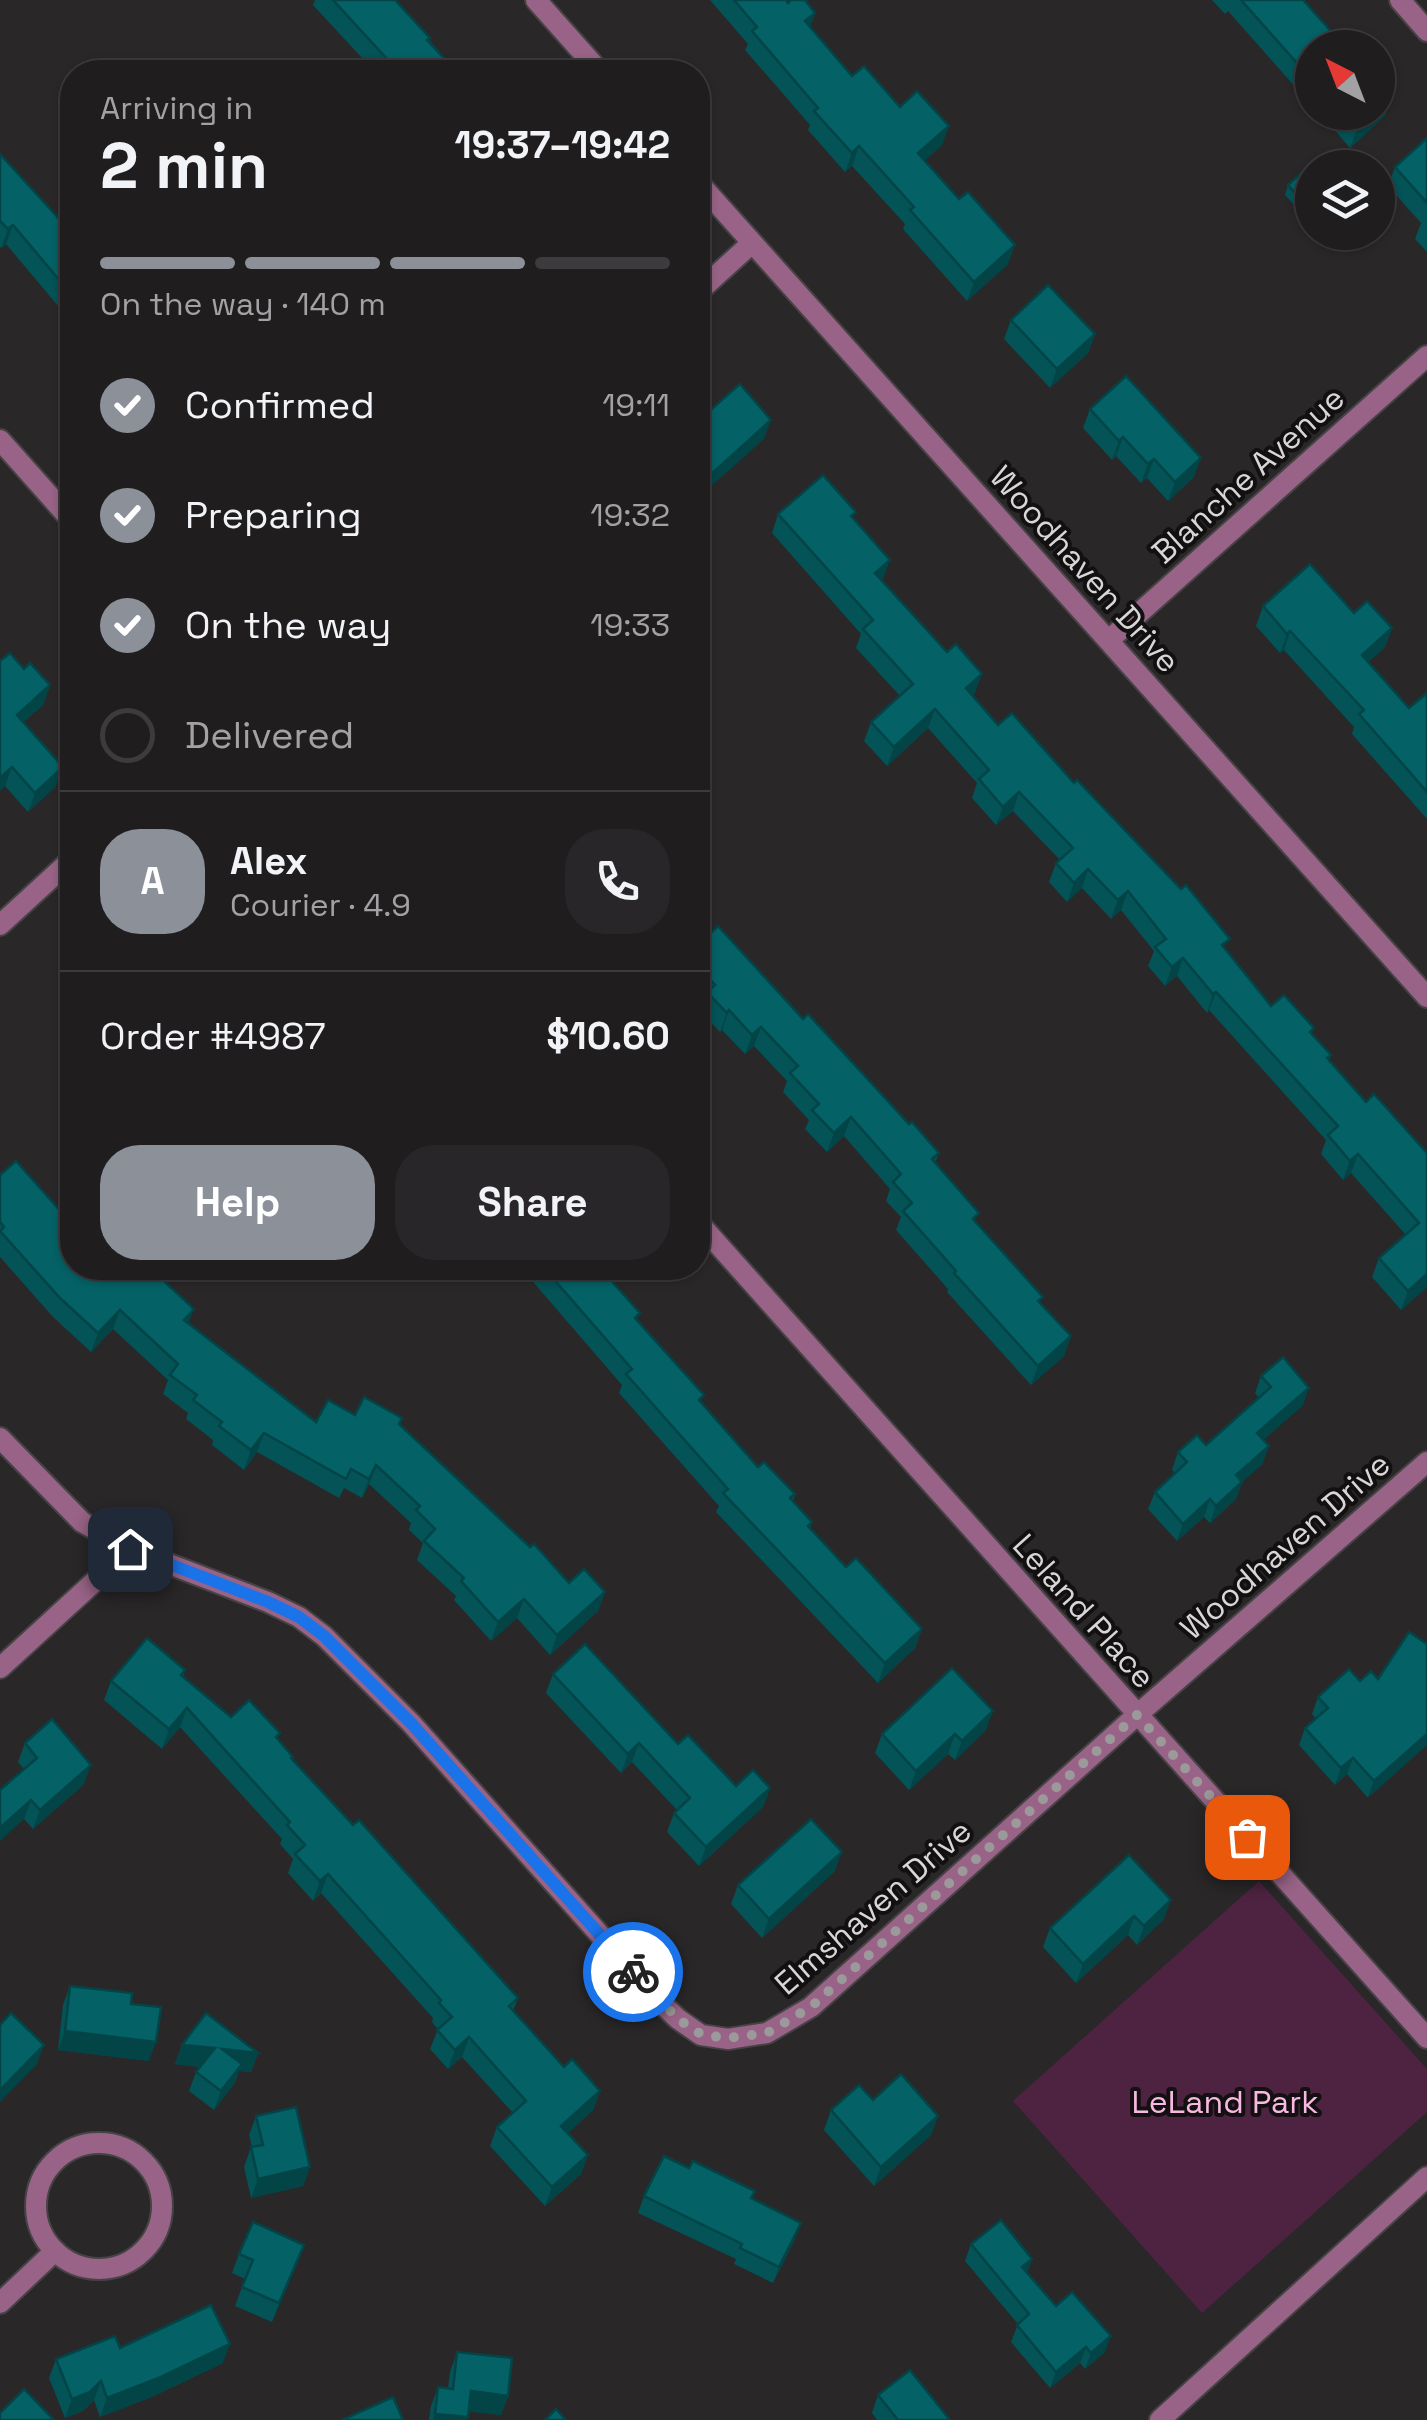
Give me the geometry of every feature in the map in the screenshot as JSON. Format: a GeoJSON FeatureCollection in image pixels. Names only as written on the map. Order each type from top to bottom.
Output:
{"type":"FeatureCollection","features":[{"type":"Feature","properties":{"kind":"street"},"geometry":{"type":"LineString","coordinates":[[536,0],[589,60]]}},
{"type":"Feature","properties":{"kind":"street"},"geometry":{"type":"LineString","coordinates":[[1400,0],[1427,31]]}},
{"type":"Feature","properties":{"kind":"street","name":"Woodhaven Drive"},"geometry":{"type":"LineString","coordinates":[[710,196],[1427,998]]}},
{"type":"Feature","properties":{"kind":"street"},"geometry":{"type":"LineString","coordinates":[[710,281],[752,243]]}},
{"type":"Feature","properties":{"kind":"street","name":"Blanche Avenue"},"geometry":{"type":"LineString","coordinates":[[1109,640],[1427,356]]}},
{"type":"Feature","properties":{"kind":"street"},"geometry":{"type":"LineString","coordinates":[[0,440],[60,508]]}},
{"type":"Feature","properties":{"kind":"street"},"geometry":{"type":"LineString","coordinates":[[0,925],[60,870]]}},
{"type":"Feature","properties":{"kind":"street","name":"Leland Place"},"geometry":{"type":"LineString","coordinates":[[710,1235],[1427,2038]]}},
{"type":"Feature","properties":{"kind":"street","name":"Elmshaven Drive"},"geometry":{"type":"LineString","coordinates":[[0,1438],[82,1522],[130,1549],[268,1602],[299,1617],[324,1636],[411,1723],[660,2002],[702,2035],[728,2038],[767,2033],[811,2007],[1137,1715]]}},
{"type":"Feature","properties":{"kind":"street","name":"Woodhaven Drive"},"geometry":{"type":"LineString","coordinates":[[1137,1715],[1427,1462]]}},
{"type":"Feature","properties":{"kind":"street"},"geometry":{"type":"LineString","coordinates":[[0,1668],[130,1549]]}},
{"type":"Feature","properties":{"kind":"street"},"geometry":{"type":"LineString","coordinates":[[95,2143],[115,2145],[134,2154],[149,2168],[159,2186],[162,2207],[158,2228],[148,2246],[132,2260],[113,2268],[92,2269],[72,2263],[55,2251],[42,2235],[36,2215],[37,2194],[44,2175],[57,2159],[75,2148],[95,2143]]}},
{"type":"Feature","properties":{"kind":"street"},"geometry":{"type":"LineString","coordinates":[[1160,2420],[1427,2177]]}},
{"type":"Feature","properties":{"kind":"street"},"geometry":{"type":"LineString","coordinates":[[0,2303],[55,2251]]}},
{"type":"Feature","properties":{"kind":"green space","name":"LeLand Park"},"geometry":{"type":"Polygon","coordinates":[[[1259,1881],[1427,2069],[1427,2112],[1202,2313],[1013,2101],[1259,1881]]]}},
{"type":"Feature","properties":{"kind":"building"},"geometry":{"type":"Polygon","coordinates":[[[333,0],[395,0],[446,60],[388,60],[333,0]]]}},
{"type":"Feature","properties":{"kind":"building"},"geometry":{"type":"Polygon","coordinates":[[[734,0],[805,0],[815,13],[805,21],[852,76],[864,66],[900,107],[917,91],[949,126],[918,153],[959,199],[968,192],[1015,245],[974,282],[859,146],[852,153],[814,111],[818,108],[752,31],[757,27],[734,0]]]}},
{"type":"Feature","properties":{"kind":"building"},"geometry":{"type":"Polygon","coordinates":[[[1241,0],[1303,0],[1330,30],[1295,30],[1295,61],[1241,0]]]}},
{"type":"Feature","properties":{"kind":"building"},"geometry":{"type":"Polygon","coordinates":[[[1427,138],[1427,203],[1395,167],[1427,138]]]}},
{"type":"Feature","properties":{"kind":"building"},"geometry":{"type":"Polygon","coordinates":[[[0,154],[60,220],[60,281],[13,225],[8,229],[0,221],[0,154]]]}},
{"type":"Feature","properties":{"kind":"building"},"geometry":{"type":"Polygon","coordinates":[[[1048,285],[1095,334],[1057,369],[1011,320],[1048,285]]]}},
{"type":"Feature","properties":{"kind":"building"},"geometry":{"type":"Polygon","coordinates":[[[1126,376],[1201,458],[1175,482],[1154,459],[1148,464],[1123,437],[1119,441],[1090,409],[1126,376]]]}},
{"type":"Feature","properties":{"kind":"building"},"geometry":{"type":"Polygon","coordinates":[[[740,384],[771,420],[710,475],[710,410],[740,384]]]}},
{"type":"Feature","properties":{"kind":"building"},"geometry":{"type":"Polygon","coordinates":[[[823,475],[856,512],[851,516],[890,560],[875,573],[947,652],[956,644],[982,674],[966,688],[998,725],[1012,713],[1074,783],[1077,780],[1181,889],[1186,885],[1230,939],[1222,945],[1271,1006],[1284,995],[1314,1028],[1310,1032],[1331,1055],[1327,1058],[1366,1102],[1374,1094],[1427,1153],[1427,1274],[1408,1291],[1379,1258],[1419,1223],[1358,1154],[1350,1161],[1328,1135],[1338,1126],[1216,992],[1213,994],[1183,958],[1172,967],[1155,947],[1166,939],[1128,891],[1118,900],[1088,869],[1074,883],[1056,863],[1073,848],[1019,792],[1003,807],[979,779],[989,770],[935,709],[894,747],[871,722],[913,684],[863,629],[873,620],[778,514],[823,475]]]}},
{"type":"Feature","properties":{"kind":"building"},"geometry":{"type":"Polygon","coordinates":[[[1310,564],[1354,613],[1367,601],[1392,628],[1362,655],[1409,708],[1427,693],[1427,792],[1359,714],[1364,710],[1263,606],[1310,564]]]}},
{"type":"Feature","properties":{"kind":"building"},"geometry":{"type":"Polygon","coordinates":[[[10,653],[24,669],[30,663],[50,685],[17,715],[60,764],[60,770],[35,793],[12,767],[0,778],[0,661],[10,653]]]}},
{"type":"Feature","properties":{"kind":"building"},"geometry":{"type":"Polygon","coordinates":[[[718,926],[803,1019],[808,1014],[939,1153],[932,1159],[979,1213],[973,1219],[1043,1297],[1038,1301],[1071,1336],[1038,1366],[903,1211],[912,1203],[893,1182],[901,1174],[851,1117],[834,1133],[812,1110],[819,1104],[790,1073],[798,1066],[761,1027],[752,1035],[729,1010],[727,1013],[710,995],[715,985],[710,979],[710,932],[718,926]]]}},
{"type":"Feature","properties":{"kind":"building"},"geometry":{"type":"Polygon","coordinates":[[[16,1161],[60,1210],[60,1280],[163,1280],[194,1309],[184,1320],[316,1422],[328,1400],[355,1415],[364,1397],[402,1418],[399,1424],[530,1547],[534,1544],[569,1583],[584,1569],[605,1592],[557,1635],[524,1599],[498,1622],[461,1581],[464,1578],[424,1541],[435,1529],[416,1510],[420,1506],[376,1465],[369,1479],[351,1469],[346,1479],[264,1433],[251,1450],[193,1400],[197,1395],[170,1375],[178,1364],[120,1310],[98,1333],[60,1298],[0,1231],[4,1227],[0,1222],[0,1175],[16,1161]]]}},
{"type":"Feature","properties":{"kind":"building"},"geometry":{"type":"Polygon","coordinates":[[[554,1280],[611,1280],[640,1313],[635,1318],[704,1395],[699,1400],[758,1467],[764,1462],[795,1494],[790,1498],[812,1522],[808,1526],[846,1567],[856,1558],[922,1629],[885,1663],[723,1493],[728,1489],[626,1374],[632,1369],[554,1280]]]}},
{"type":"Feature","properties":{"kind":"building"},"geometry":{"type":"Polygon","coordinates":[[[1283,1357],[1309,1388],[1257,1433],[1269,1446],[1236,1475],[1242,1482],[1216,1506],[1210,1499],[1183,1524],[1155,1492],[1187,1462],[1178,1452],[1197,1435],[1206,1445],[1271,1387],[1261,1376],[1283,1357]]]}},
{"type":"Feature","properties":{"kind":"building"},"geometry":{"type":"Polygon","coordinates":[[[1409,1632],[1427,1644],[1427,1734],[1374,1781],[1353,1758],[1341,1768],[1305,1728],[1328,1708],[1318,1697],[1349,1669],[1360,1681],[1371,1671],[1378,1679],[1409,1632]]]}},
{"type":"Feature","properties":{"kind":"building"},"geometry":{"type":"Polygon","coordinates":[[[147,1638],[185,1670],[181,1675],[231,1717],[249,1700],[280,1733],[276,1737],[291,1758],[353,1825],[359,1820],[518,1998],[509,2006],[564,2067],[572,2059],[600,2091],[561,2126],[588,2155],[552,2187],[497,2127],[526,2101],[469,2037],[455,2050],[437,2030],[452,2017],[439,2003],[441,2000],[328,1874],[320,1881],[295,1854],[305,1845],[287,1825],[290,1822],[187,1708],[169,1729],[111,1681],[147,1638]]]}},
{"type":"Feature","properties":{"kind":"building"},"geometry":{"type":"Polygon","coordinates":[[[585,1644],[678,1744],[688,1735],[736,1786],[753,1770],[770,1788],[706,1847],[674,1813],[690,1798],[639,1743],[628,1754],[553,1674],[585,1644]]]}},
{"type":"Feature","properties":{"kind":"building"},"geometry":{"type":"Polygon","coordinates":[[[952,1668],[993,1711],[962,1741],[955,1734],[916,1771],[882,1734],[952,1668]]]}},
{"type":"Feature","properties":{"kind":"building"},"geometry":{"type":"Polygon","coordinates":[[[52,1719],[91,1765],[40,1810],[31,1800],[0,1828],[0,1790],[37,1758],[25,1743],[52,1719]]]}},
{"type":"Feature","properties":{"kind":"building"},"geometry":{"type":"Polygon","coordinates":[[[811,1819],[842,1852],[769,1919],[738,1885],[811,1819]]]}},
{"type":"Feature","properties":{"kind":"building"},"geometry":{"type":"Polygon","coordinates":[[[1129,1855],[1171,1900],[1144,1926],[1134,1916],[1083,1964],[1050,1928],[1129,1855]]]}},
{"type":"Feature","properties":{"kind":"building"},"geometry":{"type":"Polygon","coordinates":[[[70,1986],[132,1993],[131,2004],[161,2007],[156,2042],[65,2031],[70,1986]]]}},
{"type":"Feature","properties":{"kind":"building"},"geometry":{"type":"Polygon","coordinates":[[[11,2013],[44,2045],[0,2090],[0,2025],[11,2013]]]}},
{"type":"Feature","properties":{"kind":"building"},"geometry":{"type":"Polygon","coordinates":[[[206,2013],[258,2053],[222,2049],[242,2064],[221,2091],[196,2072],[215,2048],[182,2045],[206,2013]]]}},
{"type":"Feature","properties":{"kind":"building"},"geometry":{"type":"Polygon","coordinates":[[[901,2074],[938,2116],[881,2167],[831,2110],[859,2085],[873,2100],[901,2074]]]}},
{"type":"Feature","properties":{"kind":"building"},"geometry":{"type":"Polygon","coordinates":[[[296,2107],[310,2167],[258,2179],[251,2147],[263,2145],[256,2116],[296,2107]]]}},
{"type":"Feature","properties":{"kind":"building"},"geometry":{"type":"Polygon","coordinates":[[[664,2156],[689,2168],[693,2161],[755,2191],[751,2198],[801,2223],[779,2267],[740,2248],[742,2244],[644,2196],[664,2156]]]}},
{"type":"Feature","properties":{"kind":"building"},"geometry":{"type":"Polygon","coordinates":[[[1001,2220],[1032,2259],[1022,2267],[1056,2306],[1072,2292],[1111,2336],[1091,2353],[1086,2347],[1056,2372],[1017,2325],[1029,2314],[971,2244],[1001,2220]]]}},
{"type":"Feature","properties":{"kind":"building"},"geometry":{"type":"Polygon","coordinates":[[[253,2222],[304,2245],[279,2303],[242,2287],[253,2260],[239,2254],[253,2222]]]}},
{"type":"Feature","properties":{"kind":"building"},"geometry":{"type":"Polygon","coordinates":[[[211,2305],[230,2344],[107,2398],[101,2381],[90,2392],[72,2399],[56,2359],[115,2336],[120,2348],[211,2305]]]}},
{"type":"Feature","properties":{"kind":"building"},"geometry":{"type":"Polygon","coordinates":[[[457,2352],[512,2358],[508,2396],[471,2391],[468,2417],[435,2414],[438,2387],[453,2389],[457,2352]]]}},
{"type":"Feature","properties":{"kind":"building"},"geometry":{"type":"Polygon","coordinates":[[[910,2370],[950,2420],[898,2420],[878,2395],[910,2370]]]}},
{"type":"Feature","properties":{"kind":"building"},"geometry":{"type":"Polygon","coordinates":[[[24,2389],[54,2420],[0,2420],[0,2413],[24,2389]]]}},
{"type":"Feature","properties":{"kind":"building"},"geometry":{"type":"Polygon","coordinates":[[[393,2397],[403,2420],[342,2420],[393,2397]]]}},
{"type":"Feature","properties":{"kind":"building"},"geometry":{"type":"Polygon","coordinates":[[[556,2409],[566,2420],[545,2420],[556,2409]]]}},
{"type":"Feature","properties":{"kind":"way so far"},"geometry":{"type":"LineString","coordinates":[[633,1972],[678,2019],[702,2035],[728,2038],[767,2033],[811,2007],[1137,1715],[1247,1837]]}},
{"type":"Feature","properties":{"kind":"route"},"geometry":{"type":"LineString","coordinates":[[130,1549],[268,1602],[299,1617],[324,1636],[411,1723],[633,1972]]}}]}
